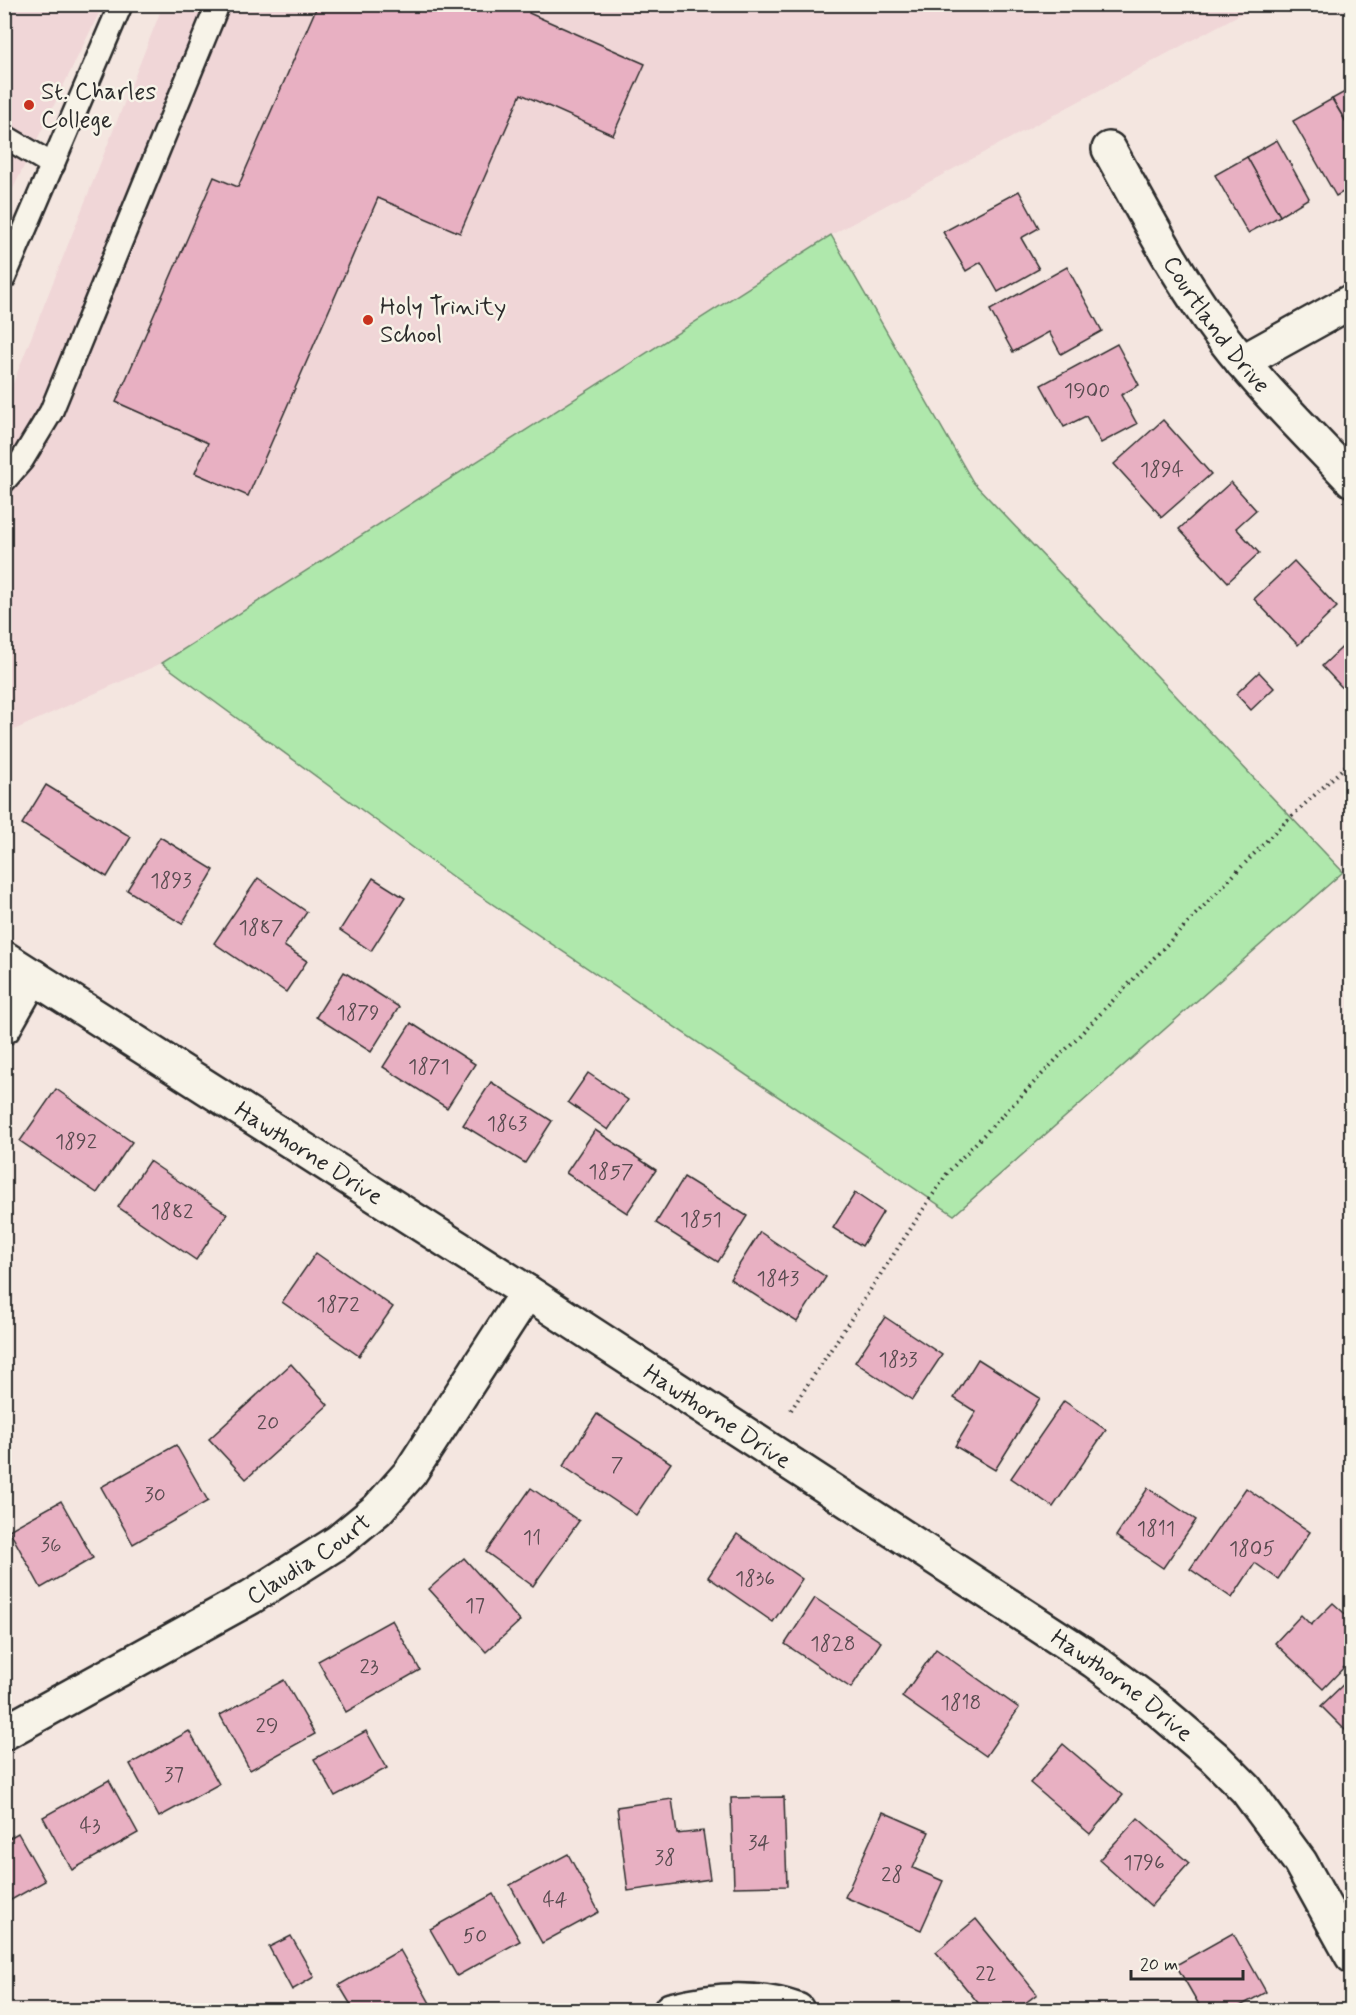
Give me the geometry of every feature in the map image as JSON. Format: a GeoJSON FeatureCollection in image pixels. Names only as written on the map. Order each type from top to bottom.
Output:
{"type":"FeatureCollection","features":[{"type":"Feature","properties":{"kind":"street","name":"Courtland Drive"},"geometry":{"type":"LineString","coordinates":[[1109,149],[1208,318],[1242,362],[1352,480]]}},
{"type":"Feature","properties":{"kind":"street"},"geometry":{"type":"LineString","coordinates":[[1242,362],[1352,301]]}},
{"type":"Feature","properties":{"kind":"street","name":"Hawthorne Drive"},"geometry":{"type":"LineString","coordinates":[[4,958],[527,1292],[1094,1661],[1152,1704],[1214,1757],[1246,1789],[1300,1862],[1352,1956]]}},
{"type":"Feature","properties":{"kind":"street"},"geometry":{"type":"LineString","coordinates":[[4,1028],[33,976]]}},
{"type":"Feature","properties":{"kind":"street","name":"Claudia Court"},"geometry":{"type":"LineString","coordinates":[[4,1733],[251,1597],[338,1542],[378,1509],[410,1473],[527,1292]]}},
{"type":"Feature","properties":{"kind":"street"},"geometry":{"type":"LineString","coordinates":[[671,2010],[736,1999],[779,2004],[797,2010]]}},
{"type":"Feature","properties":{"kind":"lane"},"geometry":{"type":"LineString","coordinates":[[4,278],[121,4]]}},
{"type":"Feature","properties":{"kind":"lane"},"geometry":{"type":"LineString","coordinates":[[4,481],[22,460],[51,412],[218,4]]}},
{"type":"Feature","properties":{"kind":"lane"},"geometry":{"type":"LineString","coordinates":[[4,136],[53,165]]}},
{"type":"Feature","properties":{"kind":"path"},"geometry":{"type":"LineString","coordinates":[[791,1410],[948,1172],[1276,831],[1352,760]]}},
{"type":"Feature","properties":{"kind":"shaded area","name":"St. Charles College"},"geometry":{"type":"Polygon","coordinates":[[[5,5],[103,5],[5,205],[5,5]]]}},
{"type":"Feature","properties":{"kind":"shaded area","name":"Holy Trinity School"},"geometry":{"type":"Polygon","coordinates":[[[163,5],[1257,5],[831,235],[162,663],[5,734],[4,406],[163,5]]]}},
{"type":"Feature","properties":{"kind":"green space"},"geometry":{"type":"Polygon","coordinates":[[[831,235],[973,482],[1343,872],[954,1215],[461,883],[162,663],[831,235]]]}},
{"type":"Feature","properties":{"kind":"building"},"geometry":{"type":"Polygon","coordinates":[[[318,4],[394,4],[409,11],[411,4],[533,4],[529,13],[645,64],[613,135],[521,94],[460,233],[378,198],[248,496],[195,473],[208,443],[116,402],[214,177],[238,187],[318,4]]]}},
{"type":"Feature","properties":{"kind":"building"},"geometry":{"type":"Polygon","coordinates":[[[1352,88],[1352,132],[1332,99],[1352,88]]]}},
{"type":"Feature","properties":{"kind":"building"},"geometry":{"type":"Polygon","coordinates":[[[1332,99],[1352,132],[1352,187],[1336,196],[1293,121],[1332,99]]]}},
{"type":"Feature","properties":{"kind":"building"},"geometry":{"type":"Polygon","coordinates":[[[1277,140],[1309,198],[1280,216],[1247,157],[1277,140]]]}},
{"type":"Feature","properties":{"kind":"building"},"geometry":{"type":"Polygon","coordinates":[[[1247,157],[1280,216],[1248,233],[1215,175],[1247,157]]]}},
{"type":"Feature","properties":{"kind":"building"},"geometry":{"type":"Polygon","coordinates":[[[1019,191],[1039,228],[1021,238],[1039,269],[998,292],[981,262],[966,271],[943,232],[1019,191]]]}},
{"type":"Feature","properties":{"kind":"building"},"geometry":{"type":"Polygon","coordinates":[[[1067,267],[1102,331],[1061,354],[1049,332],[1013,352],[990,310],[1067,267]]]}},
{"type":"Feature","properties":{"kind":"building"},"geometry":{"type":"Polygon","coordinates":[[[1117,344],[1139,385],[1121,395],[1137,424],[1101,443],[1086,416],[1064,427],[1041,385],[1117,344]]]}},
{"type":"Feature","properties":{"kind":"building"},"geometry":{"type":"Polygon","coordinates":[[[1163,420],[1211,474],[1162,517],[1114,464],[1163,420]]]}},
{"type":"Feature","properties":{"kind":"building"},"geometry":{"type":"Polygon","coordinates":[[[1231,482],[1256,510],[1236,528],[1259,553],[1228,582],[1179,529],[1231,482]]]}},
{"type":"Feature","properties":{"kind":"building"},"geometry":{"type":"Polygon","coordinates":[[[1294,561],[1337,607],[1298,645],[1254,599],[1294,561]]]}},
{"type":"Feature","properties":{"kind":"building"},"geometry":{"type":"Polygon","coordinates":[[[1352,638],[1352,698],[1322,666],[1352,638]]]}},
{"type":"Feature","properties":{"kind":"building"},"geometry":{"type":"Polygon","coordinates":[[[1259,672],[1274,688],[1251,710],[1236,694],[1259,672]]]}},
{"type":"Feature","properties":{"kind":"building"},"geometry":{"type":"Polygon","coordinates":[[[46,785],[131,837],[107,877],[22,824],[46,785]]]}},
{"type":"Feature","properties":{"kind":"building"},"geometry":{"type":"Polygon","coordinates":[[[160,837],[214,870],[182,924],[127,890],[160,837]]]}},
{"type":"Feature","properties":{"kind":"building"},"geometry":{"type":"Polygon","coordinates":[[[258,878],[307,912],[284,946],[307,961],[286,992],[214,943],[258,878]]]}},
{"type":"Feature","properties":{"kind":"building"},"geometry":{"type":"Polygon","coordinates":[[[373,878],[405,898],[371,951],[340,930],[373,878]]]}},
{"type":"Feature","properties":{"kind":"building"},"geometry":{"type":"Polygon","coordinates":[[[344,972],[399,1007],[371,1052],[316,1017],[344,972]]]}},
{"type":"Feature","properties":{"kind":"building"},"geometry":{"type":"Polygon","coordinates":[[[411,1023],[475,1064],[447,1108],[383,1067],[411,1023]]]}},
{"type":"Feature","properties":{"kind":"building"},"geometry":{"type":"Polygon","coordinates":[[[588,1073],[628,1100],[608,1130],[568,1102],[588,1073]]]}},
{"type":"Feature","properties":{"kind":"building"},"geometry":{"type":"Polygon","coordinates":[[[491,1082],[552,1121],[525,1163],[463,1125],[491,1082]]]}},
{"type":"Feature","properties":{"kind":"building"},"geometry":{"type":"Polygon","coordinates":[[[56,1089],[132,1142],[97,1193],[20,1141],[56,1089]]]}},
{"type":"Feature","properties":{"kind":"building"},"geometry":{"type":"Polygon","coordinates":[[[595,1130],[656,1170],[627,1213],[566,1173],[595,1130]]]}},
{"type":"Feature","properties":{"kind":"building"},"geometry":{"type":"Polygon","coordinates":[[[149,1161],[227,1214],[196,1260],[118,1207],[149,1161]]]}},
{"type":"Feature","properties":{"kind":"building"},"geometry":{"type":"Polygon","coordinates":[[[684,1177],[747,1216],[718,1262],[656,1223],[684,1177]]]}},
{"type":"Feature","properties":{"kind":"building"},"geometry":{"type":"Polygon","coordinates":[[[855,1193],[883,1212],[862,1246],[833,1228],[855,1193]]]}},
{"type":"Feature","properties":{"kind":"building"},"geometry":{"type":"Polygon","coordinates":[[[760,1232],[826,1277],[797,1322],[730,1279],[760,1232]]]}},
{"type":"Feature","properties":{"kind":"building"},"geometry":{"type":"Polygon","coordinates":[[[316,1253],[393,1307],[359,1356],[282,1302],[316,1253]]]}},
{"type":"Feature","properties":{"kind":"building"},"geometry":{"type":"Polygon","coordinates":[[[885,1317],[942,1355],[912,1400],[855,1362],[885,1317]]]}},
{"type":"Feature","properties":{"kind":"building"},"geometry":{"type":"Polygon","coordinates":[[[978,1359],[1040,1398],[995,1470],[955,1446],[976,1412],[954,1398],[978,1359]]]}},
{"type":"Feature","properties":{"kind":"building"},"geometry":{"type":"Polygon","coordinates":[[[291,1364],[328,1405],[246,1479],[209,1439],[291,1364]]]}},
{"type":"Feature","properties":{"kind":"building"},"geometry":{"type":"Polygon","coordinates":[[[1064,1401],[1106,1430],[1053,1507],[1011,1478],[1064,1401]]]}},
{"type":"Feature","properties":{"kind":"building"},"geometry":{"type":"Polygon","coordinates":[[[597,1414],[671,1463],[636,1515],[563,1466],[597,1414]]]}},
{"type":"Feature","properties":{"kind":"building"},"geometry":{"type":"Polygon","coordinates":[[[176,1445],[208,1501],[133,1544],[101,1487],[176,1445]]]}},
{"type":"Feature","properties":{"kind":"building"},"geometry":{"type":"Polygon","coordinates":[[[531,1488],[579,1521],[533,1586],[486,1552],[531,1488]]]}},
{"type":"Feature","properties":{"kind":"building"},"geometry":{"type":"Polygon","coordinates":[[[1148,1488],[1196,1520],[1163,1568],[1116,1536],[1148,1488]]]}},
{"type":"Feature","properties":{"kind":"building"},"geometry":{"type":"Polygon","coordinates":[[[1246,1488],[1310,1532],[1278,1579],[1255,1563],[1232,1598],[1190,1569],[1246,1488]]]}},
{"type":"Feature","properties":{"kind":"building"},"geometry":{"type":"Polygon","coordinates":[[[61,1501],[93,1558],[41,1588],[9,1530],[61,1501]]]}},
{"type":"Feature","properties":{"kind":"building"},"geometry":{"type":"Polygon","coordinates":[[[737,1534],[802,1579],[773,1622],[708,1577],[737,1534]]]}},
{"type":"Feature","properties":{"kind":"building"},"geometry":{"type":"Polygon","coordinates":[[[464,1558],[520,1621],[486,1652],[429,1589],[464,1558]]]}},
{"type":"Feature","properties":{"kind":"building"},"geometry":{"type":"Polygon","coordinates":[[[4,1592],[10,1601],[4,1604],[4,1592]]]}},
{"type":"Feature","properties":{"kind":"building"},"geometry":{"type":"Polygon","coordinates":[[[815,1598],[881,1642],[851,1688],[785,1644],[815,1598]]]}},
{"type":"Feature","properties":{"kind":"building"},"geometry":{"type":"Polygon","coordinates":[[[1333,1603],[1352,1620],[1352,1659],[1323,1689],[1275,1643],[1301,1615],[1311,1625],[1333,1603]]]}},
{"type":"Feature","properties":{"kind":"building"},"geometry":{"type":"Polygon","coordinates":[[[392,1620],[420,1670],[346,1712],[318,1661],[392,1620]]]}},
{"type":"Feature","properties":{"kind":"building"},"geometry":{"type":"Polygon","coordinates":[[[936,1649],[1019,1708],[986,1756],[902,1697],[936,1649]]]}},
{"type":"Feature","properties":{"kind":"building"},"geometry":{"type":"Polygon","coordinates":[[[1352,1676],[1352,1737],[1321,1706],[1352,1676]]]}},
{"type":"Feature","properties":{"kind":"building"},"geometry":{"type":"Polygon","coordinates":[[[284,1680],[315,1734],[250,1770],[220,1715],[284,1680]]]}},
{"type":"Feature","properties":{"kind":"building"},"geometry":{"type":"Polygon","coordinates":[[[189,1731],[219,1784],[159,1817],[130,1764],[189,1731]]]}},
{"type":"Feature","properties":{"kind":"building"},"geometry":{"type":"Polygon","coordinates":[[[366,1731],[387,1768],[335,1796],[314,1759],[366,1731]]]}},
{"type":"Feature","properties":{"kind":"building"},"geometry":{"type":"Polygon","coordinates":[[[1063,1744],[1123,1795],[1090,1834],[1030,1783],[1063,1744]]]}},
{"type":"Feature","properties":{"kind":"building"},"geometry":{"type":"Polygon","coordinates":[[[109,1780],[138,1833],[72,1870],[43,1817],[109,1780]]]}},
{"type":"Feature","properties":{"kind":"building"},"geometry":{"type":"Polygon","coordinates":[[[784,1797],[787,1886],[734,1887],[731,1798],[784,1797]]]}},
{"type":"Feature","properties":{"kind":"building"},"geometry":{"type":"Polygon","coordinates":[[[672,1799],[677,1834],[703,1831],[710,1879],[628,1891],[617,1807],[672,1799]]]}},
{"type":"Feature","properties":{"kind":"building"},"geometry":{"type":"Polygon","coordinates":[[[883,1812],[929,1832],[913,1868],[943,1881],[921,1930],[845,1897],[883,1812]]]}},
{"type":"Feature","properties":{"kind":"building"},"geometry":{"type":"Polygon","coordinates":[[[1138,1818],[1189,1863],[1151,1906],[1099,1860],[1138,1818]]]}},
{"type":"Feature","properties":{"kind":"building"},"geometry":{"type":"Polygon","coordinates":[[[18,1833],[45,1881],[4,1904],[4,1841],[18,1833]]]}},
{"type":"Feature","properties":{"kind":"building"},"geometry":{"type":"Polygon","coordinates":[[[568,1854],[599,1912],[542,1943],[510,1885],[568,1854]]]}},
{"type":"Feature","properties":{"kind":"building"},"geometry":{"type":"Polygon","coordinates":[[[493,1894],[520,1941],[457,1976],[430,1929],[493,1894]]]}},
{"type":"Feature","properties":{"kind":"building"},"geometry":{"type":"Polygon","coordinates":[[[976,1919],[1037,1994],[1016,2010],[984,2010],[936,1952],[976,1919]]]}},
{"type":"Feature","properties":{"kind":"building"},"geometry":{"type":"Polygon","coordinates":[[[1233,1933],[1266,1992],[1233,2010],[1202,2010],[1176,1965],[1233,1933]]]}},
{"type":"Feature","properties":{"kind":"building"},"geometry":{"type":"Polygon","coordinates":[[[291,1936],[314,1977],[292,1990],[269,1947],[291,1936]]]}},
{"type":"Feature","properties":{"kind":"building"},"geometry":{"type":"Polygon","coordinates":[[[400,1950],[431,2005],[421,2010],[354,2010],[339,1985],[400,1950]]]}},
{"type":"Feature","properties":{"kind":"place","name":"St. Charles College"},"geometry":{"type":"Point","coordinates":[29,105]}},
{"type":"Feature","properties":{"kind":"place","name":"Holy Trinity School"},"geometry":{"type":"Point","coordinates":[368,320]}}]}
